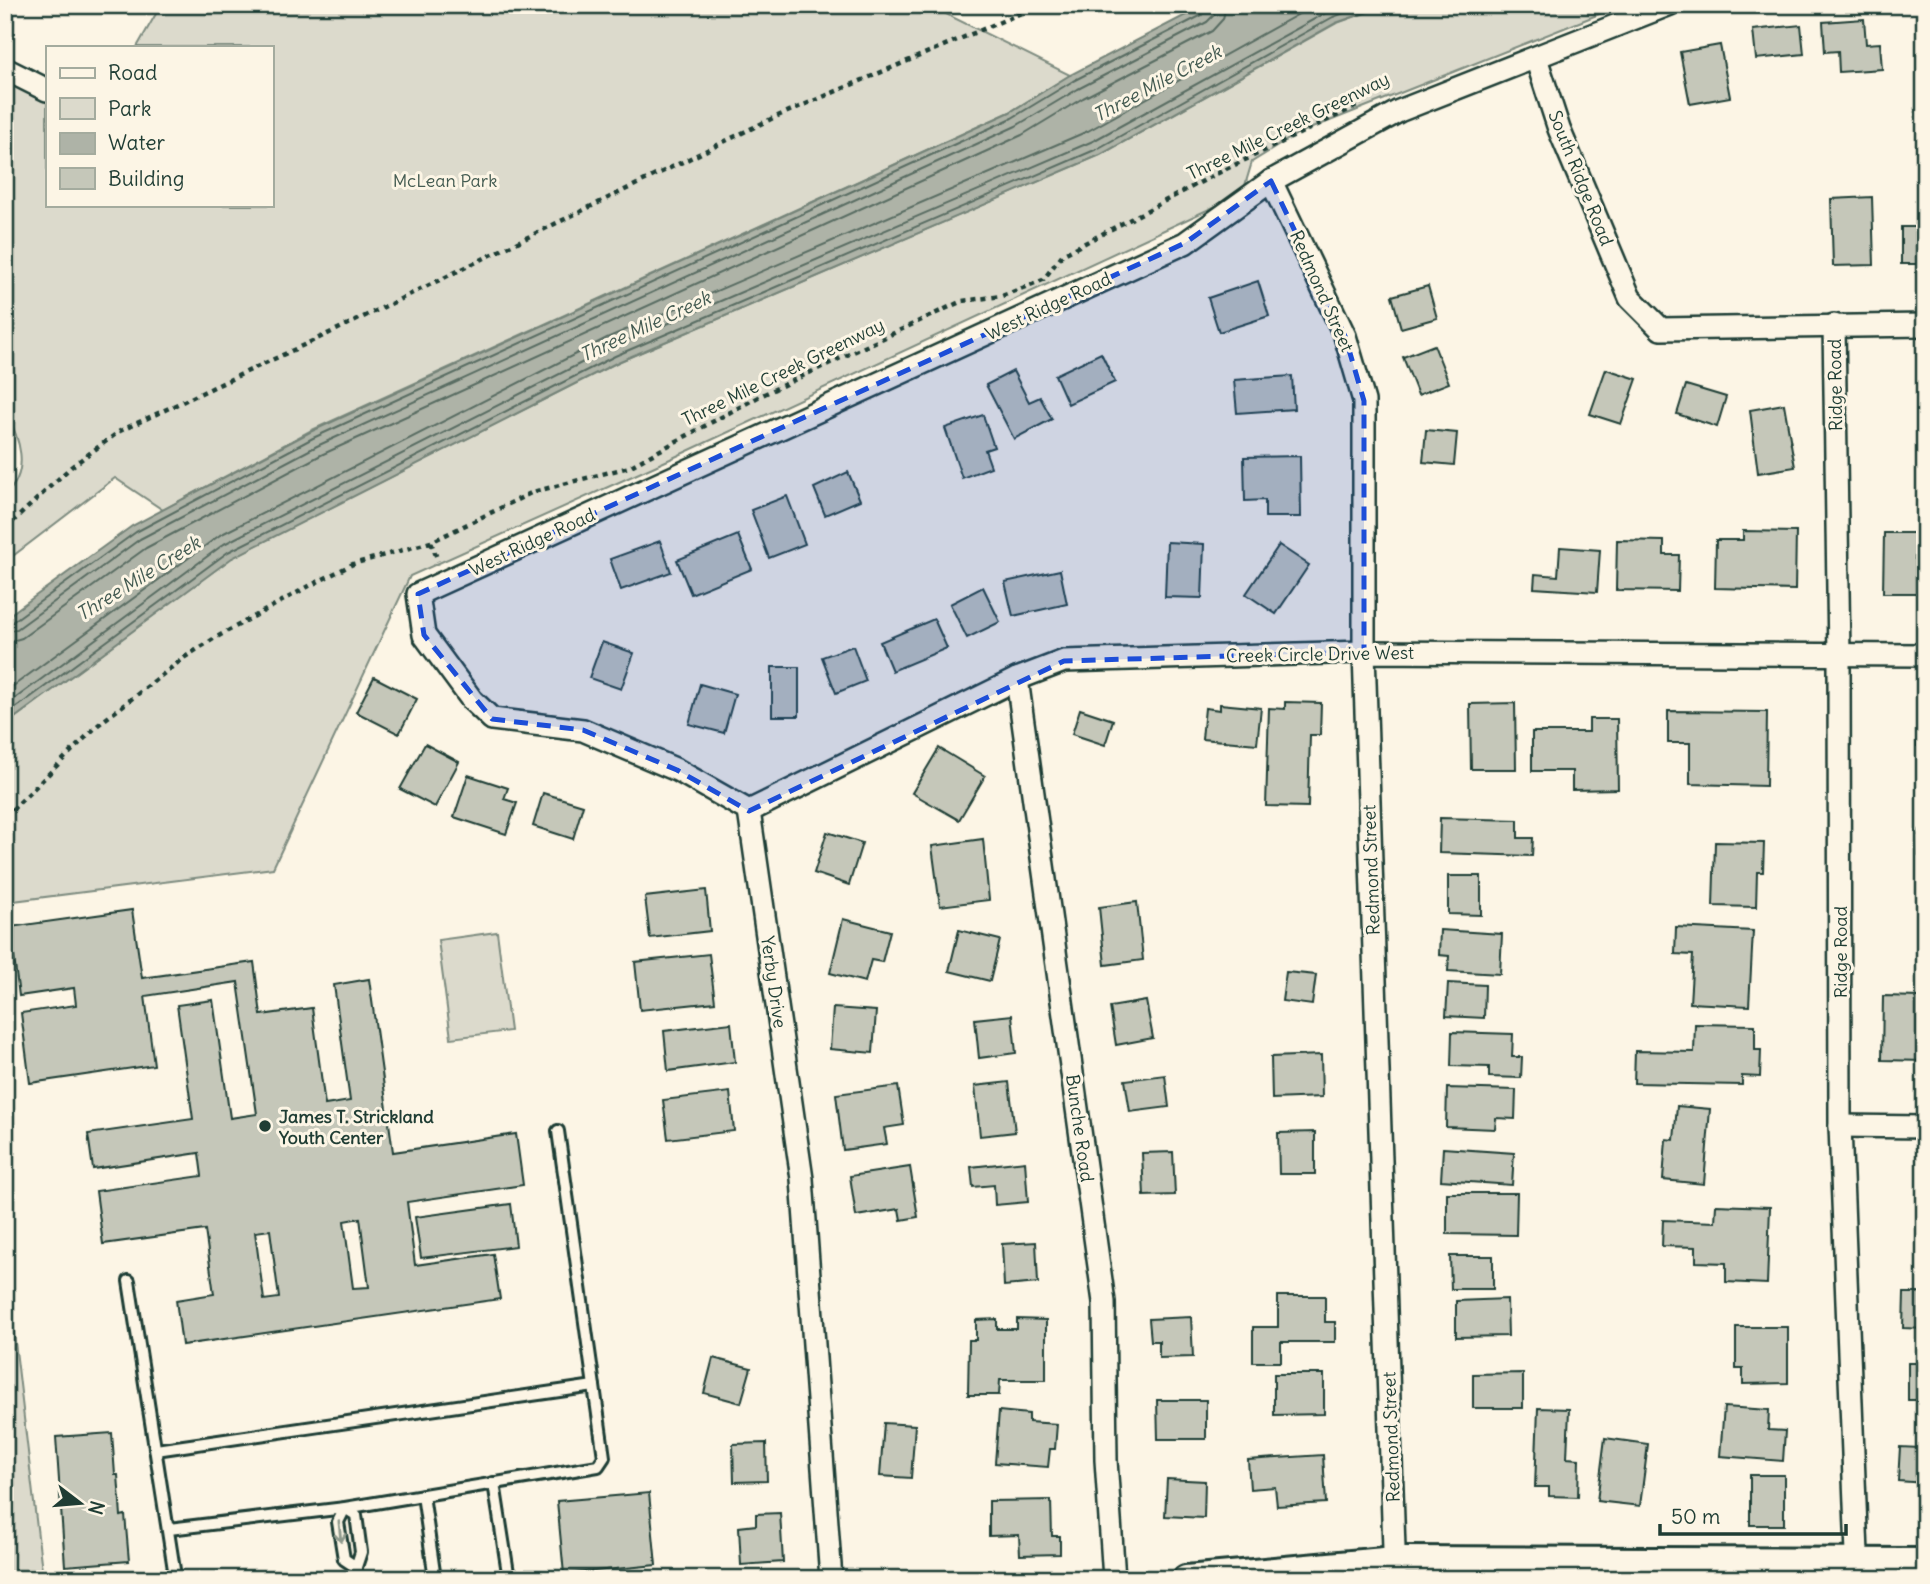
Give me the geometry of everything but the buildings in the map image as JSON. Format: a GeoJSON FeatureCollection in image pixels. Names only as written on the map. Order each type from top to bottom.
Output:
{"type":"FeatureCollection","features":[{"type":"Feature","properties":{"kind":"street","name":"West Ridge Road"},"geometry":{"type":"LineString","coordinates":[[749,811],[677,771],[583,730],[492,719],[472,700],[424,635],[418,594],[1185,243],[1271,181],[1399,111],[1668,5]]}},
{"type":"Feature","properties":{"kind":"street","name":"South Ridge Road"},"geometry":{"type":"LineString","coordinates":[[1536,58],[1559,130],[1630,298],[1661,329],[1833,325]]}},
{"type":"Feature","properties":{"kind":"street"},"geometry":{"type":"LineString","coordinates":[[5,69],[46,90]]}},
{"type":"Feature","properties":{"kind":"street","name":"Redmond Street"},"geometry":{"type":"LineString","coordinates":[[1271,181],[1345,336],[1364,401],[1364,652],[1395,1569]]}},
{"type":"Feature","properties":{"kind":"street"},"geometry":{"type":"LineString","coordinates":[[1833,325],[1925,325]]}},
{"type":"Feature","properties":{"kind":"street","name":"Ridge Road"},"geometry":{"type":"LineString","coordinates":[[1833,325],[1839,656],[1840,1126],[1858,1570]]}},
{"type":"Feature","properties":{"kind":"street","name":"Creek Circle Drive West"},"geometry":{"type":"LineString","coordinates":[[749,811],[1017,679],[1065,661],[1364,652],[1925,655]]}},
{"type":"Feature","properties":{"kind":"street","name":"Bunche Road"},"geometry":{"type":"LineString","coordinates":[[1017,679],[1104,1302],[1107,1460],[1114,1579]]}},
{"type":"Feature","properties":{"kind":"street","name":"Yerby Drive"},"geometry":{"type":"LineString","coordinates":[[749,811],[802,1179],[831,1579]]}},
{"type":"Feature","properties":{"kind":"street"},"geometry":{"type":"LineString","coordinates":[[1840,1126],[1925,1126]]}},
{"type":"Feature","properties":{"kind":"street"},"geometry":{"type":"LineString","coordinates":[[1186,1579],[1395,1569],[1858,1570],[1925,1562]]}},
{"type":"Feature","properties":{"kind":"lane"},"geometry":{"type":"LineString","coordinates":[[169,1529],[345,1508],[598,1466],[602,1463],[604,1457],[558,1131]]}},
{"type":"Feature","properties":{"kind":"lane"},"geometry":{"type":"LineString","coordinates":[[129,1281],[175,1576],[179,1579]]}},
{"type":"Feature","properties":{"kind":"lane"},"geometry":{"type":"LineString","coordinates":[[156,1450],[594,1386]]}},
{"type":"Feature","properties":{"kind":"lane"},"geometry":{"type":"LineString","coordinates":[[494,1483],[509,1579]]}},
{"type":"Feature","properties":{"kind":"lane"},"geometry":{"type":"LineString","coordinates":[[423,1495],[435,1579]]}},
{"type":"Feature","properties":{"kind":"lane"},"geometry":{"type":"LineString","coordinates":[[345,1508],[356,1515],[361,1552],[356,1574]]}},
{"type":"Feature","properties":{"kind":"lane"},"geometry":{"type":"LineString","coordinates":[[345,1508],[338,1522],[344,1559],[356,1574]]}},
{"type":"Feature","properties":{"kind":"lane"},"geometry":{"type":"LineString","coordinates":[[343,1579],[356,1574]]}},
{"type":"Feature","properties":{"kind":"path"},"geometry":{"type":"LineString","coordinates":[[5,529],[71,467],[120,431],[353,322],[773,118],[1040,5]]}},
{"type":"Feature","properties":{"kind":"path","name":"Three Mile Creek Greenway"},"geometry":{"type":"LineString","coordinates":[[5,817],[98,725],[195,650],[311,585],[353,564],[430,542],[533,492],[629,467],[760,396],[962,301],[1002,296],[1043,280],[1062,255],[1222,171],[1364,102]]}},
{"type":"Feature","properties":{"kind":"path"},"geometry":{"type":"LineString","coordinates":[[430,542],[438,562]]}},
{"type":"Feature","properties":{"kind":"highlighted area"},"geometry":{"type":"Polygon","coordinates":[[[1271,181],[1345,336],[1364,401],[1364,652],[1064,661],[749,811],[677,770],[583,730],[492,719],[424,635],[418,594],[1185,243],[1271,181]]]}},
{"type":"Feature","properties":{"kind":"green space","name":"McLean Park"},"geometry":{"type":"Polygon","coordinates":[[[161,5],[928,5],[1070,75],[1010,112],[310,431],[163,510],[115,478],[5,562],[5,495],[13,486],[21,465],[15,431],[5,410],[5,69],[46,90],[46,206],[273,206],[273,46],[138,46],[161,5]]]}},
{"type":"Feature","properties":{"kind":"green space"},"geometry":{"type":"Polygon","coordinates":[[[1387,5],[1622,5],[1297,134],[1252,162],[1243,192],[1218,205],[677,456],[410,576],[273,868],[5,902],[5,725],[231,558],[618,362],[1100,155],[1337,23],[1387,5]]]}},
{"type":"Feature","properties":{"kind":"green space"},"geometry":{"type":"Polygon","coordinates":[[[497,932],[510,1031],[451,1038],[438,940],[497,932]]]}},
{"type":"Feature","properties":{"kind":"green space"},"geometry":{"type":"Polygon","coordinates":[[[5,1257],[43,1579],[5,1579],[5,1257]]]}},
{"type":"Feature","properties":{"kind":"water","name":"Three Mile Creek"},"geometry":{"type":"Polygon","coordinates":[[[1205,5],[1387,5],[1336,23],[1100,155],[618,362],[232,558],[5,725],[5,618],[132,526],[310,432],[1010,112],[1070,75],[1205,5]]]}},
{"type":"Feature","properties":{"kind":"place","name":"James T. Strickland Youth Center"},"geometry":{"type":"Point","coordinates":[265,1126]}}]}
